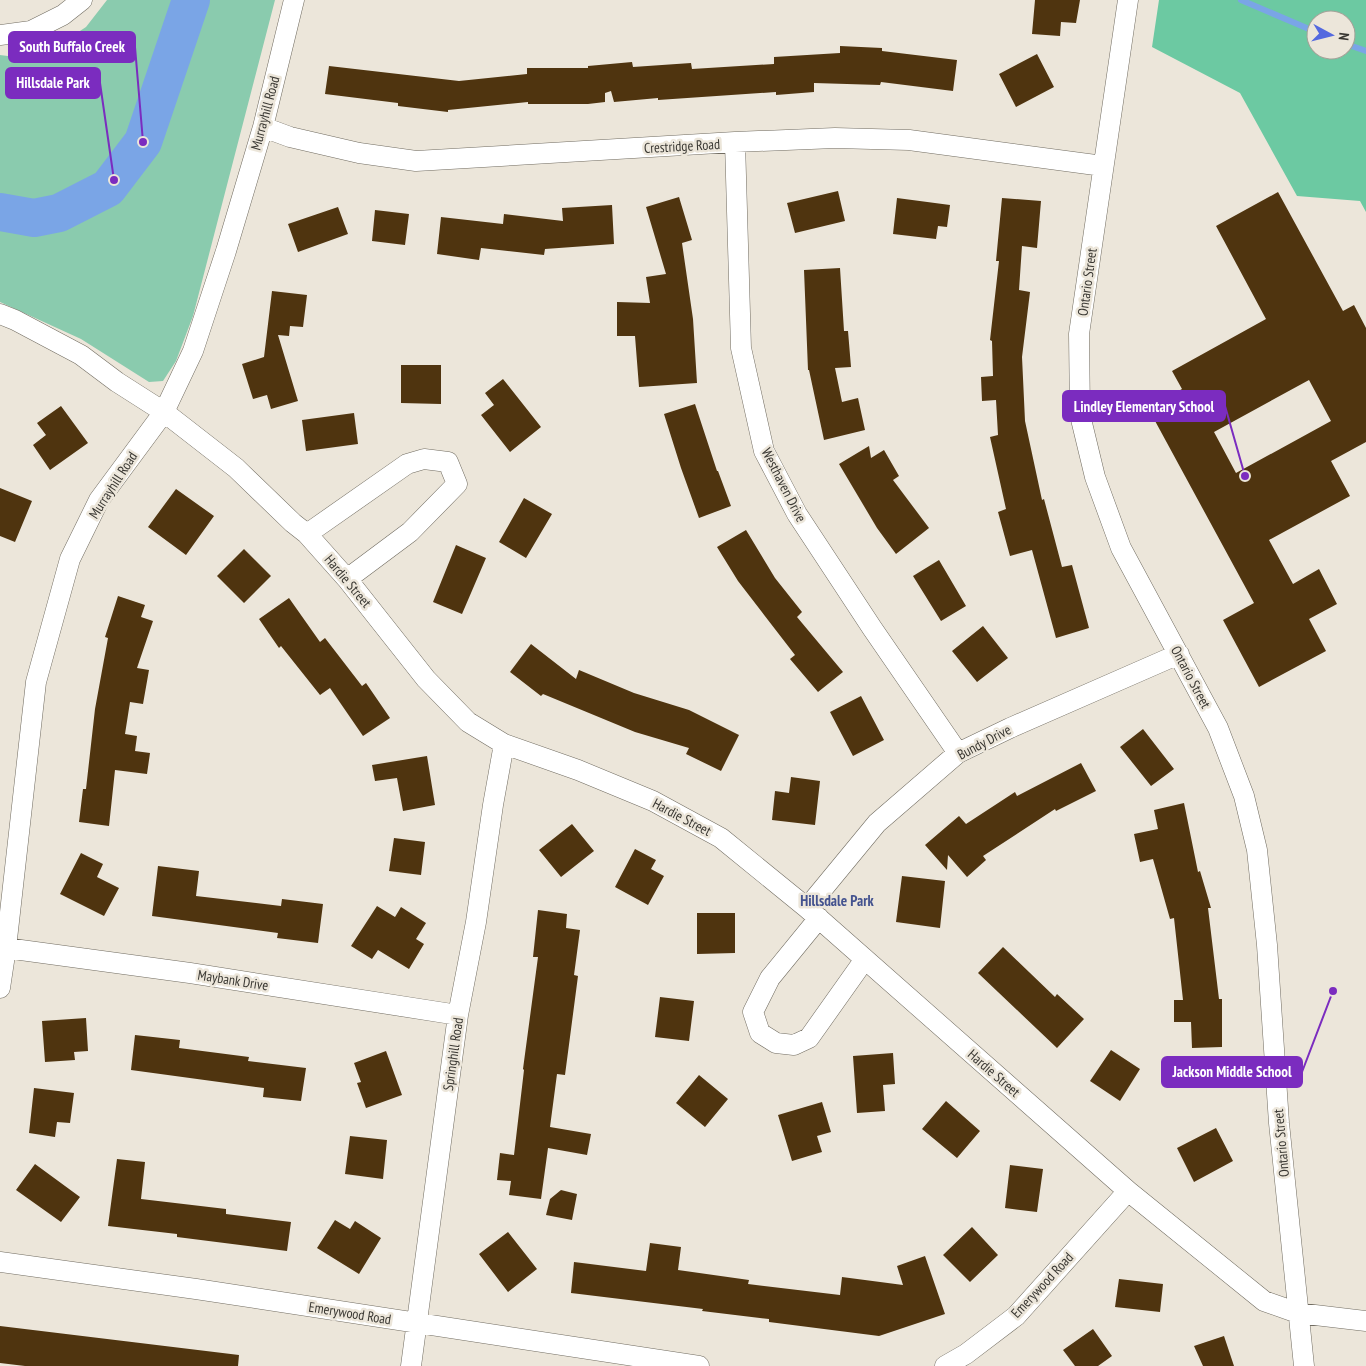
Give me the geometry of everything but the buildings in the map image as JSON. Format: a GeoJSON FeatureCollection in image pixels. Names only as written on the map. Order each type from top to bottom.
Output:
{"type":"FeatureCollection","features":[{"type":"Feature","properties":{"kind":"street"},"geometry":{"type":"LineString","coordinates":[[0,35],[31,31],[63,16],[82,0]]}},
{"type":"Feature","properties":{"kind":"street","name":"Murrayhill Road"},"geometry":{"type":"LineString","coordinates":[[0,988],[36,682],[70,559],[99,500],[164,412],[193,351],[263,127],[294,0]]}},
{"type":"Feature","properties":{"kind":"street","name":"Ontario Street"},"geometry":{"type":"LineString","coordinates":[[1128,0],[1079,334],[1080,415],[1095,476],[1121,548],[1225,742],[1244,796],[1257,850],[1267,945],[1279,1123],[1304,1366]]}},
{"type":"Feature","properties":{"kind":"street","name":"Crestridge Road"},"geometry":{"type":"LineString","coordinates":[[263,127],[290,138],[359,153],[416,161],[835,138],[909,140],[1103,166]]}},
{"type":"Feature","properties":{"kind":"street","name":"Westhaven Drive"},"geometry":{"type":"LineString","coordinates":[[735,142],[741,348],[764,451],[797,514],[958,753]]}},
{"type":"Feature","properties":{"kind":"street","name":"Hardie Street"},"geometry":{"type":"LineString","coordinates":[[0,314],[81,355],[117,382],[164,412],[236,468],[307,534],[347,579],[426,679],[468,722],[504,744],[578,770],[653,801],[721,838],[813,913],[1128,1191],[1264,1302],[1298,1313],[1366,1321]]}},
{"type":"Feature","properties":{"kind":"street"},"geometry":{"type":"LineString","coordinates":[[307,534],[407,464],[424,459],[448,462],[456,484],[410,532],[347,579]]}},
{"type":"Feature","properties":{"kind":"street","name":"Bundy Drive"},"geometry":{"type":"LineString","coordinates":[[865,959],[809,1038],[794,1045],[776,1043],[760,1033],[753,1012],[770,978],[813,913],[877,823],[958,753],[1019,724],[1179,654]]}},
{"type":"Feature","properties":{"kind":"street","name":"Springhill Road"},"geometry":{"type":"LineString","coordinates":[[411,1366],[458,1015],[476,922],[504,744]]}},
{"type":"Feature","properties":{"kind":"street","name":"Maybank Drive"},"geometry":{"type":"LineString","coordinates":[[6,948],[190,973],[458,1015]]}},
{"type":"Feature","properties":{"kind":"street","name":"Emerywood Road"},"geometry":{"type":"LineString","coordinates":[[945,1366],[966,1354],[1016,1316],[1128,1191]]}},
{"type":"Feature","properties":{"kind":"street","name":"Emerywood Road"},"geometry":{"type":"LineString","coordinates":[[0,1262],[196,1289],[699,1366]]}},
{"type":"Feature","properties":{"kind":"green space"},"geometry":{"type":"Polygon","coordinates":[[[107,0],[275,0],[193,316],[176,361],[163,381],[149,382],[81,339],[0,302],[0,55],[23,58],[57,46],[86,27],[107,0]]]}},
{"type":"Feature","properties":{"kind":"green space"},"geometry":{"type":"Polygon","coordinates":[[[1159,0],[1366,0],[1366,212],[1360,201],[1297,196],[1240,93],[1152,47],[1159,0]]]}},
{"type":"Feature","properties":{"kind":"waterway"},"geometry":{"type":"LineString","coordinates":[[0,212],[34,218],[59,213],[108,188],[143,142],[191,0]]}},
{"type":"Feature","properties":{"kind":"waterway"},"geometry":{"type":"LineString","coordinates":[[1241,0],[1306,28]]}},
{"type":"Feature","properties":{"kind":"waterway"},"geometry":{"type":"LineString","coordinates":[[1356,48],[1366,51]]}},
{"type":"Feature","properties":{"kind":"place","name":"South Buffalo Creek"},"geometry":{"type":"Point","coordinates":[143,142]}},
{"type":"Feature","properties":{"kind":"place","name":"Hillsdale Park"},"geometry":{"type":"Point","coordinates":[114,180]}},
{"type":"Feature","properties":{"kind":"place","name":"Lindley Elementary School"},"geometry":{"type":"Point","coordinates":[1245,476]}},
{"type":"Feature","properties":{"kind":"place","name":"Jackson Middle School"},"geometry":{"type":"Point","coordinates":[1333,991]}},
{"type":"Feature","properties":{"kind":"district","name":"Hillsdale Park"},"geometry":{"type":"Point","coordinates":[837,900]}}]}
